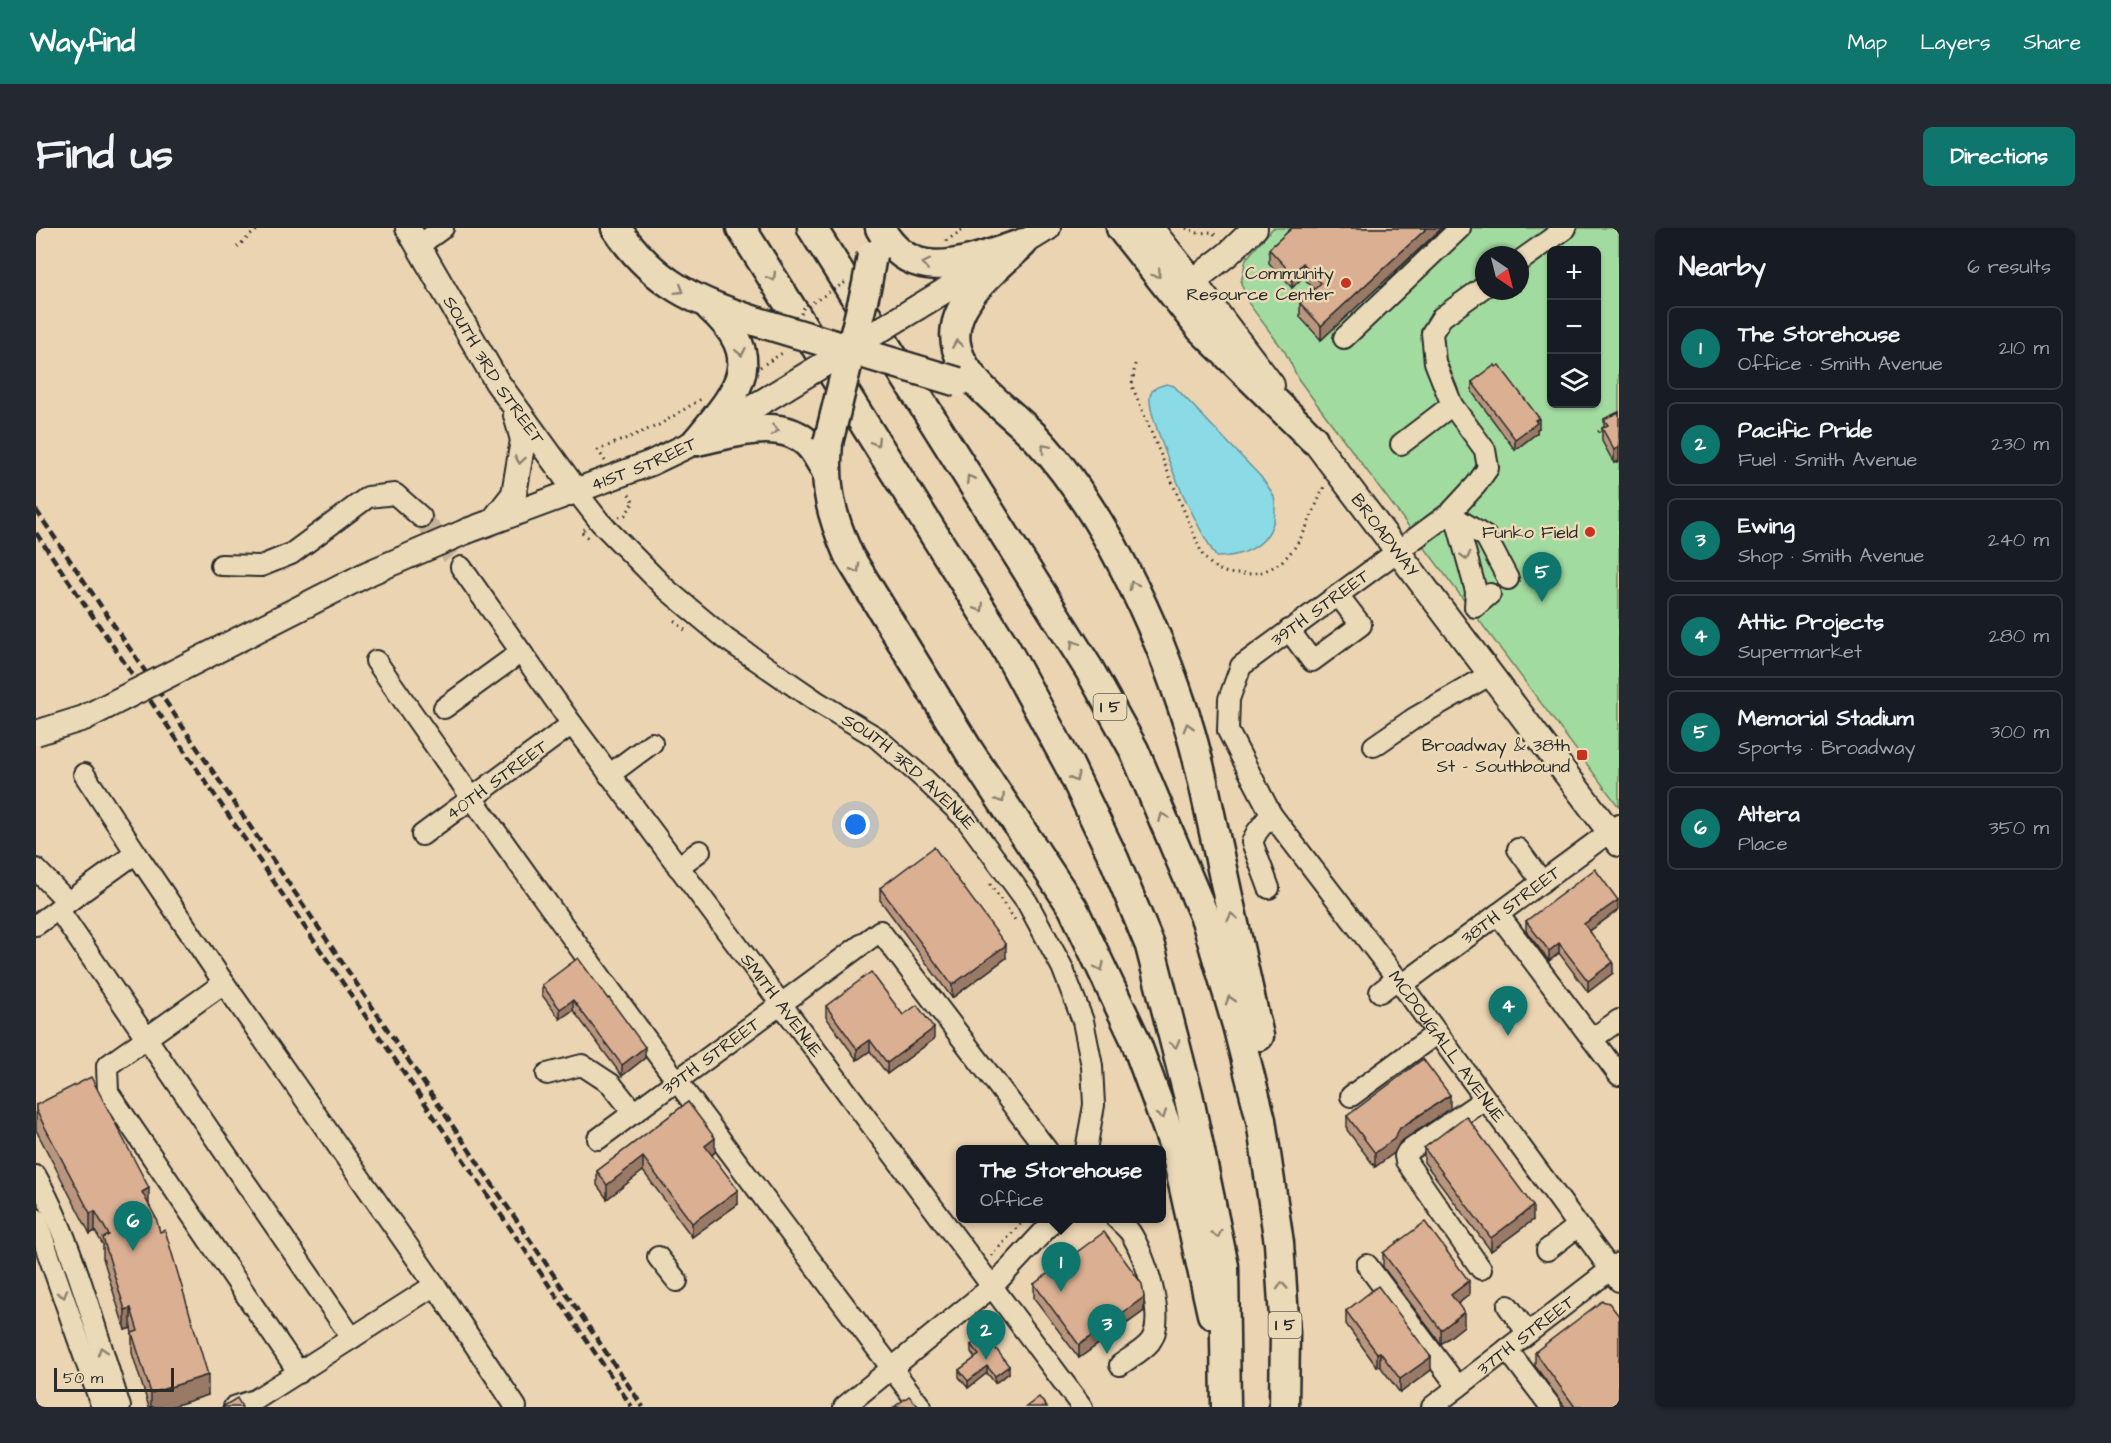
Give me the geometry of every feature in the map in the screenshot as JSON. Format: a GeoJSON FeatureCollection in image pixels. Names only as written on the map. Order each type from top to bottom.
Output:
{"type":"FeatureCollection","features":[{"type":"Feature","properties":{"kind":"highway"},"geometry":{"type":"LineString","coordinates":[[616,228],[654,272],[708,305],[987,393]]}},
{"type":"Feature","properties":{"kind":"highway"},"geometry":{"type":"LineString","coordinates":[[741,228],[1005,647],[1064,756],[1114,859],[1150,946],[1188,1094],[1224,1266],[1226,1407]]}},
{"type":"Feature","properties":{"kind":"highway","name":"I 5"},"geometry":{"type":"LineString","coordinates":[[812,228],[1089,669],[1134,750],[1206,920],[1234,1014],[1261,1120],[1280,1242],[1285,1332],[1284,1407]]}},
{"type":"Feature","properties":{"kind":"highway"},"geometry":{"type":"LineString","coordinates":[[880,228],[886,240],[907,258],[918,263],[936,266],[957,263],[1023,243]]}},
{"type":"Feature","properties":{"kind":"highway"},"geometry":{"type":"LineString","coordinates":[[1121,228],[1201,329],[1313,440]]}},
{"type":"Feature","properties":{"kind":"highway"},"geometry":{"type":"LineString","coordinates":[[874,242],[867,284],[828,443],[825,471],[836,524],[857,572],[969,750],[1073,908],[1134,1037],[1176,1152],[1227,1377]]}},
{"type":"Feature","properties":{"kind":"highway"},"geometry":{"type":"LineString","coordinates":[[1023,243],[964,302],[955,328],[956,347],[961,360],[987,393],[1013,415],[1053,458],[1112,546],[1138,595],[1183,709],[1197,756],[1283,1149],[1280,1242]]}},
{"type":"Feature","properties":{"kind":"highway"},"geometry":{"type":"LineString","coordinates":[[697,441],[733,396],[740,382],[743,366],[739,343],[732,329],[708,305]]}},
{"type":"Feature","properties":{"kind":"highway"},"geometry":{"type":"LineString","coordinates":[[697,441],[765,429],[782,430],[800,437],[811,447],[825,471]]}},
{"type":"Feature","properties":{"kind":"main road","name":"41ST STREET"},"geometry":{"type":"LineString","coordinates":[[36,733],[84,718],[369,573],[467,531],[651,463],[697,441],[1048,228]]}},
{"type":"Feature","properties":{"kind":"main road","name":"BROADWAY"},"geometry":{"type":"LineString","coordinates":[[1151,228],[1193,280],[1491,674],[1616,833]]}},
{"type":"Feature","properties":{"kind":"main road"},"geometry":{"type":"LineString","coordinates":[[1193,280],[1228,254],[1255,228]]}},
{"type":"Feature","properties":{"kind":"main road","name":"SOUTH 3RD STREET"},"geometry":{"type":"LineString","coordinates":[[413,237],[497,382],[576,491]]}},
{"type":"Feature","properties":{"kind":"main road"},"geometry":{"type":"LineString","coordinates":[[493,521],[514,494],[523,440],[512,403]]}},
{"type":"Feature","properties":{"kind":"street"},"geometry":{"type":"LineString","coordinates":[[413,237],[443,228]]}},
{"type":"Feature","properties":{"kind":"street"},"geometry":{"type":"LineString","coordinates":[[1344,338],[1460,228]]}},
{"type":"Feature","properties":{"kind":"street"},"geometry":{"type":"LineString","coordinates":[[1529,255],[1566,228]]}},
{"type":"Feature","properties":{"kind":"street","name":"39TH STREET"},"geometry":{"type":"LineString","coordinates":[[1270,814],[1228,731],[1229,699],[1241,666],[1398,551],[1453,515],[1488,468],[1485,450],[1452,405],[1435,362],[1432,333],[1442,317],[1475,293]]}},
{"type":"Feature","properties":{"kind":"street"},"geometry":{"type":"LineString","coordinates":[[1401,444],[1452,405]]}},
{"type":"Feature","properties":{"kind":"street","name":"SOUTH 3RD AVENUE"},"geometry":{"type":"LineString","coordinates":[[576,491],[595,531],[726,639],[816,700],[876,737],[966,819],[1027,902],[1062,967],[1083,1021],[1092,1066],[1094,1105],[1087,1145]]}},
{"type":"Feature","properties":{"kind":"street"},"geometry":{"type":"LineString","coordinates":[[221,565],[261,566],[291,554],[368,497],[395,494],[421,518]]}},
{"type":"Feature","properties":{"kind":"street"},"geometry":{"type":"LineString","coordinates":[[1453,515],[1486,537],[1508,579]]}},
{"type":"Feature","properties":{"kind":"street"},"geometry":{"type":"LineString","coordinates":[[1453,515],[1476,591],[1475,607]]}},
{"type":"Feature","properties":{"kind":"street","name":"SMITH AVENUE"},"geometry":{"type":"LineString","coordinates":[[461,567],[609,775],[1082,1407]]}},
{"type":"Feature","properties":{"kind":"street"},"geometry":{"type":"LineString","coordinates":[[1454,625],[1491,594]]}},
{"type":"Feature","properties":{"kind":"street"},"geometry":{"type":"LineString","coordinates":[[1289,630],[1311,661],[1361,625],[1338,595]]}},
{"type":"Feature","properties":{"kind":"street"},"geometry":{"type":"LineString","coordinates":[[444,708],[521,652]]}},
{"type":"Feature","properties":{"kind":"street"},"geometry":{"type":"LineString","coordinates":[[376,661],[471,798],[677,1081],[921,1407]]}},
{"type":"Feature","properties":{"kind":"street"},"geometry":{"type":"LineString","coordinates":[[1374,746],[1413,719],[1491,674]]}},
{"type":"Feature","properties":{"kind":"street","name":"40TH STREET"},"geometry":{"type":"LineString","coordinates":[[422,835],[572,724]]}},
{"type":"Feature","properties":{"kind":"street"},"geometry":{"type":"LineString","coordinates":[[609,775],[652,743]]}},
{"type":"Feature","properties":{"kind":"street"},"geometry":{"type":"LineString","coordinates":[[84,774],[224,983],[435,1285],[516,1407]]}},
{"type":"Feature","properties":{"kind":"street"},"geometry":{"type":"LineString","coordinates":[[1269,888],[1252,842],[1270,814]]}},
{"type":"Feature","properties":{"kind":"street","name":"MCDOUGALL AVENUE"},"geometry":{"type":"LineString","coordinates":[[1270,814],[1400,982],[1578,1226],[1616,1271]]}},
{"type":"Feature","properties":{"kind":"street","name":"38TH STREET"},"geometry":{"type":"LineString","coordinates":[[1380,992],[1400,982],[1616,833]]}},
{"type":"Feature","properties":{"kind":"street"},"geometry":{"type":"LineString","coordinates":[[1518,849],[1542,882]]}},
{"type":"Feature","properties":{"kind":"street"},"geometry":{"type":"LineString","coordinates":[[678,867],[700,851]]}},
{"type":"Feature","properties":{"kind":"street"},"geometry":{"type":"LineString","coordinates":[[36,925],[136,853]]}},
{"type":"Feature","properties":{"kind":"street"},"geometry":{"type":"LineString","coordinates":[[36,869],[63,906],[146,1037],[352,1338]]}},
{"type":"Feature","properties":{"kind":"street"},"geometry":{"type":"LineString","coordinates":[[1498,914],[1619,1075]]}},
{"type":"Feature","properties":{"kind":"street","name":"39TH STREET"},"geometry":{"type":"LineString","coordinates":[[598,1139],[880,931],[1044,1145]]}},
{"type":"Feature","properties":{"kind":"street"},"geometry":{"type":"LineString","coordinates":[[224,983],[107,1066],[108,1092],[299,1372]]}},
{"type":"Feature","properties":{"kind":"street"},"geometry":{"type":"LineString","coordinates":[[1592,1039],[1619,1020]]}},
{"type":"Feature","properties":{"kind":"street"},"geometry":{"type":"LineString","coordinates":[[1351,1096],[1437,1033]]}},
{"type":"Feature","properties":{"kind":"street"},"geometry":{"type":"LineString","coordinates":[[547,1074],[582,1065],[611,1084],[634,1113]]}},
{"type":"Feature","properties":{"kind":"street"},"geometry":{"type":"LineString","coordinates":[[1481,1269],[1406,1161],[1405,1156],[1407,1152],[1485,1099]]}},
{"type":"Feature","properties":{"kind":"street"},"geometry":{"type":"LineString","coordinates":[[36,1176],[57,1219],[70,1254],[120,1407]]}},
{"type":"Feature","properties":{"kind":"street"},"geometry":{"type":"LineString","coordinates":[[36,1219],[102,1407]]}},
{"type":"Feature","properties":{"kind":"street"},"geometry":{"type":"LineString","coordinates":[[844,1407],[993,1286],[1050,1223]]}},
{"type":"Feature","properties":{"kind":"street"},"geometry":{"type":"LineString","coordinates":[[1120,1365],[1151,1342],[1156,1325],[1153,1289],[1145,1260],[1129,1230],[1121,1223]]}},
{"type":"Feature","properties":{"kind":"street"},"geometry":{"type":"LineString","coordinates":[[1547,1250],[1578,1226]]}},
{"type":"Feature","properties":{"kind":"street"},"geometry":{"type":"LineString","coordinates":[[658,1257],[677,1281]]}},
{"type":"Feature","properties":{"kind":"street"},"geometry":{"type":"LineString","coordinates":[[1367,1265],[1458,1387]]}},
{"type":"Feature","properties":{"kind":"street","name":"37TH STREET"},"geometry":{"type":"LineString","coordinates":[[1432,1407],[1458,1387],[1497,1351],[1528,1333],[1616,1271]]}},
{"type":"Feature","properties":{"kind":"street"},"geometry":{"type":"LineString","coordinates":[[234,1407],[258,1404],[299,1372],[435,1285]]}},
{"type":"Feature","properties":{"kind":"street"},"geometry":{"type":"LineString","coordinates":[[1508,1306],[1528,1333]]}},
{"type":"Feature","properties":{"kind":"street"},"geometry":{"type":"LineString","coordinates":[[1497,1351],[1551,1407]]}},
{"type":"Feature","properties":{"kind":"path"},"geometry":{"type":"LineString","coordinates":[[237,247],[259,228]]}},
{"type":"Feature","properties":{"kind":"path"},"geometry":{"type":"LineString","coordinates":[[1186,228],[1197,233],[1213,232],[1228,254]]}},
{"type":"Feature","properties":{"kind":"path"},"geometry":{"type":"LineString","coordinates":[[760,367],[789,349],[802,309],[851,279],[867,284]]}},
{"type":"Feature","properties":{"kind":"path"},"geometry":{"type":"LineString","coordinates":[[1135,364],[1132,386],[1145,418],[1203,556],[1212,567],[1222,573],[1253,574],[1268,570],[1282,562],[1296,548],[1333,466]]}},
{"type":"Feature","properties":{"kind":"path"},"geometry":{"type":"LineString","coordinates":[[1598,432],[1612,423]]}},
{"type":"Feature","properties":{"kind":"path"},"geometry":{"type":"LineString","coordinates":[[670,618],[694,637]]}},
{"type":"Feature","properties":{"kind":"path"},"geometry":{"type":"LineString","coordinates":[[988,882],[1021,929]]}},
{"type":"Feature","properties":{"kind":"green space"},"geometry":{"type":"Polygon","coordinates":[[[1273,228],[1619,228],[1619,807],[1299,380],[1285,352],[1249,304],[1241,283],[1246,259],[1273,228]]]}},
{"type":"Feature","properties":{"kind":"water"},"geometry":{"type":"Polygon","coordinates":[[[1167,384],[1174,386],[1261,477],[1273,494],[1275,511],[1271,529],[1266,537],[1252,549],[1226,557],[1216,557],[1199,526],[1169,462],[1151,409],[1152,391],[1167,384]]]}},
{"type":"Feature","properties":{"kind":"building","name":"Community Resource Center"},"geometry":{"type":"Polygon","coordinates":[[[1292,228],[1427,228],[1321,326],[1300,303],[1321,283],[1303,263],[1292,274],[1269,249],[1292,228]]]}},
{"type":"Feature","properties":{"kind":"building"},"geometry":{"type":"Polygon","coordinates":[[[1495,365],[1496,367],[1499,365],[1539,418],[1535,420],[1537,423],[1515,439],[1472,382],[1495,365]]]}},
{"type":"Feature","properties":{"kind":"building"},"geometry":{"type":"Polygon","coordinates":[[[1619,412],[1619,447],[1614,450],[1602,428],[1608,425],[1604,419],[1619,412]]]}},
{"type":"Feature","properties":{"kind":"building"},"geometry":{"type":"Polygon","coordinates":[[[934,847],[1006,945],[952,985],[880,888],[934,847]]]}},
{"type":"Feature","properties":{"kind":"building"},"geometry":{"type":"Polygon","coordinates":[[[1595,869],[1618,900],[1584,924],[1613,962],[1588,981],[1559,943],[1549,951],[1526,921],[1595,869]]]}},
{"type":"Feature","properties":{"kind":"building"},"geometry":{"type":"Polygon","coordinates":[[[578,958],[645,1047],[622,1065],[573,1000],[560,1009],[542,985],[578,958]]]}},
{"type":"Feature","properties":{"kind":"building"},"geometry":{"type":"Polygon","coordinates":[[[871,972],[903,1015],[917,1005],[934,1028],[887,1063],[870,1040],[857,1049],[826,1006],[871,972]]]}},
{"type":"Feature","properties":{"kind":"building"},"geometry":{"type":"Polygon","coordinates":[[[1423,1059],[1450,1095],[1400,1128],[1394,1139],[1375,1153],[1347,1116],[1423,1059]]]}},
{"type":"Feature","properties":{"kind":"building"},"geometry":{"type":"Polygon","coordinates":[[[91,1077],[149,1188],[142,1192],[156,1218],[160,1232],[165,1230],[208,1375],[151,1393],[132,1333],[138,1331],[131,1308],[125,1310],[103,1238],[109,1235],[95,1211],[90,1213],[36,1110],[36,1105],[91,1077]]]}},
{"type":"Feature","properties":{"kind":"building"},"geometry":{"type":"Polygon","coordinates":[[[688,1102],[715,1138],[705,1146],[738,1190],[692,1223],[643,1157],[607,1185],[597,1171],[688,1102]]]}},
{"type":"Feature","properties":{"kind":"building"},"geometry":{"type":"Polygon","coordinates":[[[1466,1116],[1533,1206],[1491,1238],[1424,1148],[1466,1116]]]}},
{"type":"Feature","properties":{"kind":"building"},"geometry":{"type":"Polygon","coordinates":[[[1425,1222],[1469,1281],[1451,1295],[1464,1312],[1441,1330],[1383,1253],[1425,1222]]]}},
{"type":"Feature","properties":{"kind":"building"},"geometry":{"type":"Polygon","coordinates":[[[1104,1232],[1142,1284],[1144,1297],[1079,1345],[1034,1284],[1104,1232]]]}},
{"type":"Feature","properties":{"kind":"building"},"geometry":{"type":"Polygon","coordinates":[[[1378,1286],[1431,1357],[1400,1379],[1380,1352],[1377,1353],[1346,1311],[1378,1286]]]}},
{"type":"Feature","properties":{"kind":"building"},"geometry":{"type":"Polygon","coordinates":[[[1602,1301],[1609,1303],[1619,1316],[1619,1407],[1575,1407],[1535,1352],[1602,1301]]]}},
{"type":"Feature","properties":{"kind":"building"},"geometry":{"type":"Polygon","coordinates":[[[985,1334],[1009,1366],[995,1376],[987,1366],[968,1381],[959,1370],[979,1355],[971,1345],[985,1334]]]}},
{"type":"Feature","properties":{"kind":"building"},"geometry":{"type":"Polygon","coordinates":[[[909,1396],[919,1407],[894,1407],[909,1396]]]}},
{"type":"Feature","properties":{"kind":"building"},"geometry":{"type":"Polygon","coordinates":[[[1039,1397],[1047,1407],[1026,1407],[1039,1397]]]}},
{"type":"Feature","properties":{"kind":"building"},"geometry":{"type":"Polygon","coordinates":[[[237,1398],[242,1407],[222,1407],[237,1398]]]}},
{"type":"Feature","properties":{"kind":"tunnel"},"geometry":{"type":"LineString","coordinates":[[421,517],[461,567]]}},
{"type":"Feature","properties":{"kind":"railway"},"geometry":{"type":"LineString","coordinates":[[36,510],[643,1407]]}},
{"type":"Feature","properties":{"kind":"railway"},"geometry":{"type":"LineString","coordinates":[[36,533],[632,1407]]}},
{"type":"Feature","properties":{"kind":"place","name":"Community Resource Center"},"geometry":{"type":"Point","coordinates":[1346,283]}},
{"type":"Feature","properties":{"kind":"place","name":"Funko Field"},"geometry":{"type":"Point","coordinates":[1590,532]}},
{"type":"Feature","properties":{"kind":"place","name":"Memorial Stadium"},"geometry":{"type":"Point","coordinates":[1542,602]}},
{"type":"Feature","properties":{"kind":"place","name":"Broadway & 38th St - Southbound"},"geometry":{"type":"Point","coordinates":[1582,755]}},
{"type":"Feature","properties":{"kind":"place","name":"Attic Projects"},"geometry":{"type":"Point","coordinates":[1508,1036]}},
{"type":"Feature","properties":{"kind":"place","name":"Altera"},"geometry":{"type":"Point","coordinates":[133,1251]}},
{"type":"Feature","properties":{"kind":"place","name":"The Storehouse"},"geometry":{"type":"Point","coordinates":[1061,1292]}},
{"type":"Feature","properties":{"kind":"place","name":"Ewing"},"geometry":{"type":"Point","coordinates":[1107,1354]}},
{"type":"Feature","properties":{"kind":"place","name":"Pacific Pride"},"geometry":{"type":"Point","coordinates":[986,1360]}}]}
